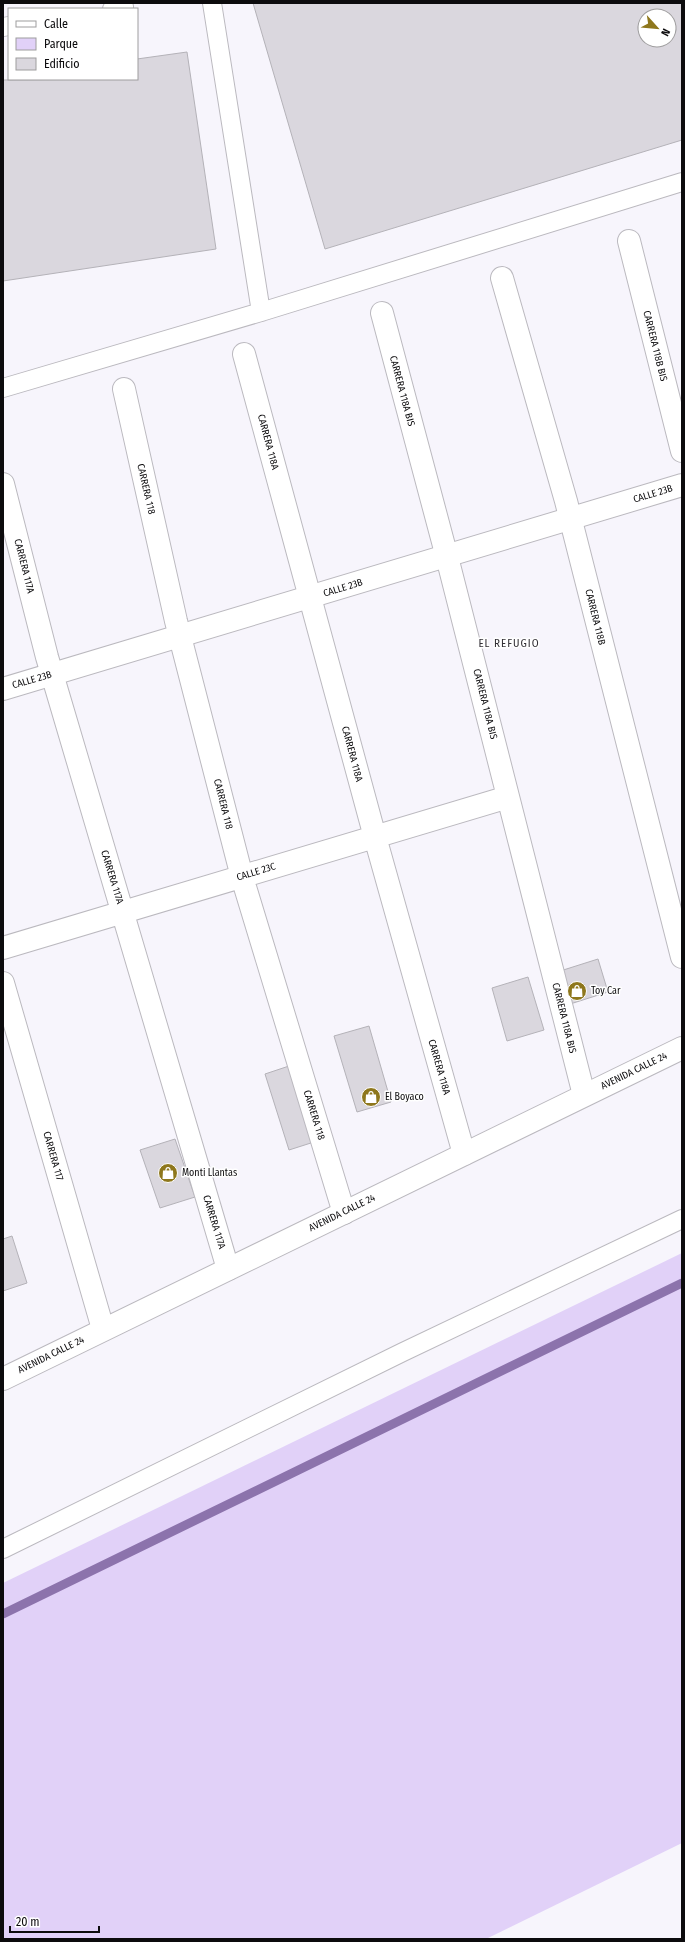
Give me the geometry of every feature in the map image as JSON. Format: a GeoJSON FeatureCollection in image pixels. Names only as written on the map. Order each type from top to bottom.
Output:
{"type":"FeatureCollection","features":[{"type":"Feature","properties":{"kind":"street","name":"CARRERA 118B BIS"},"geometry":{"type":"LineString","coordinates":[[629,241],[682,451]]}},
{"type":"Feature","properties":{"kind":"street","name":"CARRERA 118B"},"geometry":{"type":"LineString","coordinates":[[502,278],[570,520],[682,957]]}},
{"type":"Feature","properties":{"kind":"street","name":"CARRERA 118A BIS"},"geometry":{"type":"LineString","coordinates":[[382,313],[447,557],[584,1095]]}},
{"type":"Feature","properties":{"kind":"street","name":"CARRERA 118A"},"geometry":{"type":"LineString","coordinates":[[244,354],[375,837],[464,1154]]}},
{"type":"Feature","properties":{"kind":"street","name":"CARRERA 118"},"geometry":{"type":"LineString","coordinates":[[124,389],[181,637],[242,877],[344,1213]]}},
{"type":"Feature","properties":{"kind":"street","name":"CARRERA 117A"},"geometry":{"type":"LineString","coordinates":[[3,484],[52,675],[228,1269]]}},
{"type":"Feature","properties":{"kind":"street","name":"CALLE 23B"},"geometry":{"type":"LineString","coordinates":[[3,689],[682,486]]}},
{"type":"Feature","properties":{"kind":"street","name":"CALLE 23C"},"geometry":{"type":"LineString","coordinates":[[3,948],[508,797]]}},
{"type":"Feature","properties":{"kind":"street","name":"CARRERA 117"},"geometry":{"type":"LineString","coordinates":[[3,983],[103,1329]]}},
{"type":"Feature","properties":{"kind":"street","name":"AVENIDA CALLE 24"},"geometry":{"type":"LineString","coordinates":[[3,1379],[682,1048]]}},
{"type":"Feature","properties":{"kind":"lane"},"geometry":{"type":"LineString","coordinates":[[118,8],[124,7],[123,3]]}},
{"type":"Feature","properties":{"kind":"lane"},"geometry":{"type":"LineString","coordinates":[[212,3],[261,312]]}},
{"type":"Feature","properties":{"kind":"lane"},"geometry":{"type":"LineString","coordinates":[[3,388],[261,312],[682,182]]}},
{"type":"Feature","properties":{"kind":"lane"},"geometry":{"type":"LineString","coordinates":[[3,1549],[403,1352],[682,1219]]}},
{"type":"Feature","properties":{"kind":"green space"},"geometry":{"type":"Polygon","coordinates":[[[682,1253],[682,1843],[486,1939],[3,1939],[3,1583],[682,1253]]]}},
{"type":"Feature","properties":{"kind":"building"},"geometry":{"type":"Polygon","coordinates":[[[253,3],[682,3],[682,140],[325,249],[253,3]]]}},
{"type":"Feature","properties":{"kind":"building"},"geometry":{"type":"Polygon","coordinates":[[[187,52],[216,249],[3,281],[3,80],[138,80],[138,59],[187,52]]]}},
{"type":"Feature","properties":{"kind":"building"},"geometry":{"type":"Polygon","coordinates":[[[598,959],[608,992],[567,1005],[557,972],[598,959]]]}},
{"type":"Feature","properties":{"kind":"building"},"geometry":{"type":"Polygon","coordinates":[[[528,977],[544,1030],[507,1041],[492,988],[528,977]]]}},
{"type":"Feature","properties":{"kind":"building"},"geometry":{"type":"Polygon","coordinates":[[[369,1026],[391,1102],[357,1112],[334,1036],[369,1026]]]}},
{"type":"Feature","properties":{"kind":"building"},"geometry":{"type":"Polygon","coordinates":[[[289,1066],[314,1142],[289,1150],[265,1074],[289,1066]]]}},
{"type":"Feature","properties":{"kind":"building","name":"Monti Llantas"},"geometry":{"type":"Polygon","coordinates":[[[175,1139],[195,1197],[160,1208],[140,1150],[175,1139]]]}},
{"type":"Feature","properties":{"kind":"building"},"geometry":{"type":"Polygon","coordinates":[[[12,1236],[27,1283],[3,1291],[3,1239],[12,1236]]]}},
{"type":"Feature","properties":{"kind":"waterway"},"geometry":{"type":"LineString","coordinates":[[3,1614],[682,1283]]}},
{"type":"Feature","properties":{"kind":"place","name":"Toy Car"},"geometry":{"type":"Point","coordinates":[577,991]}},
{"type":"Feature","properties":{"kind":"place","name":"El Boyaco"},"geometry":{"type":"Point","coordinates":[371,1097]}},
{"type":"Feature","properties":{"kind":"place","name":"Monti Llantas"},"geometry":{"type":"Point","coordinates":[168,1173]}},
{"type":"Feature","properties":{"kind":"district","name":"EL REFUGIO"},"geometry":{"type":"Point","coordinates":[509,643]}}]}
